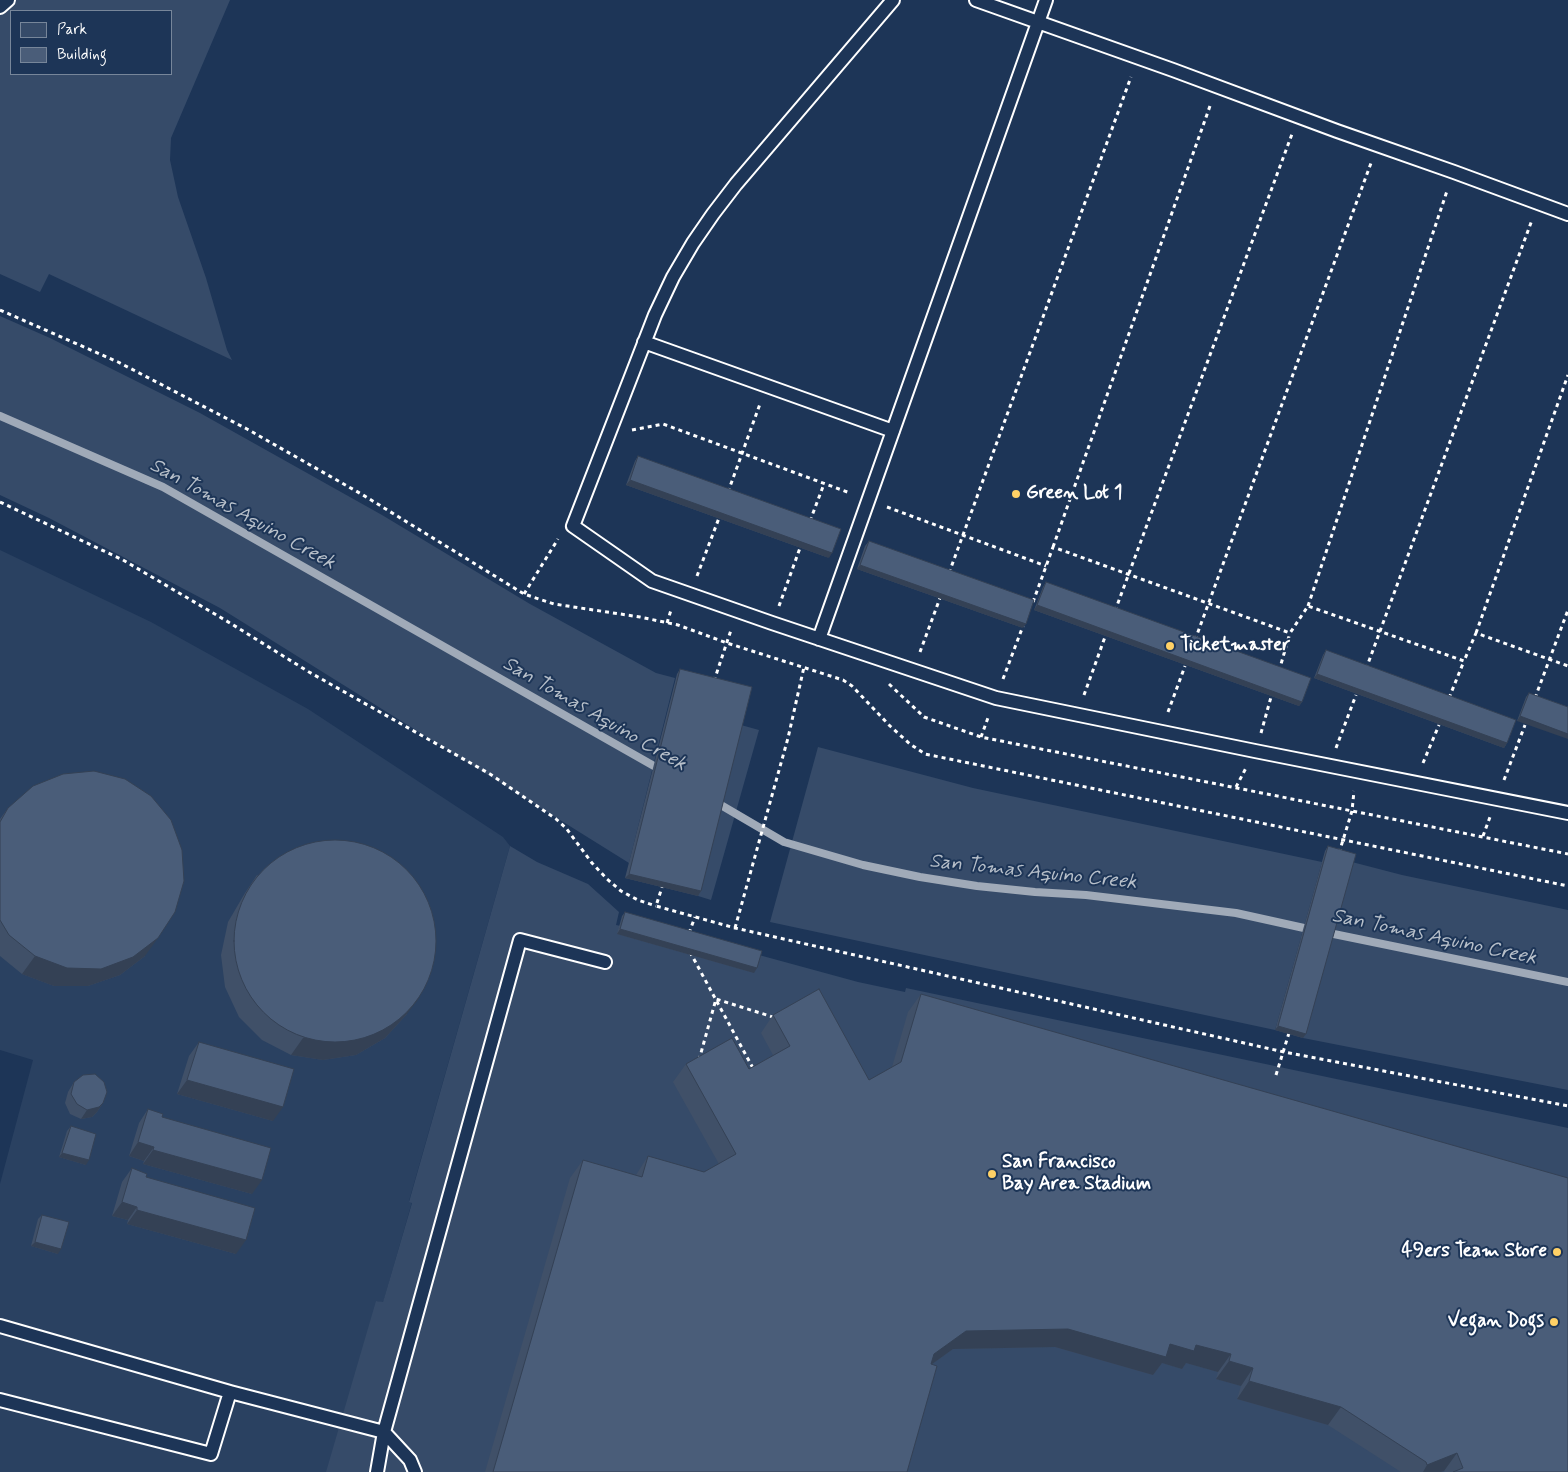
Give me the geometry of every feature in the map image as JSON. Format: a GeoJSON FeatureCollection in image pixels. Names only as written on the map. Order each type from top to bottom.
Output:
{"type":"FeatureCollection","features":[{"type":"Feature","properties":{"kind":"lane"},"geometry":{"type":"LineString","coordinates":[[0,7],[8,0]]}},
{"type":"Feature","properties":{"kind":"lane"},"geometry":{"type":"LineString","coordinates":[[893,0],[713,214],[673,277],[644,342],[573,526],[652,581],[996,698],[1568,813]]}},
{"type":"Feature","properties":{"kind":"lane"},"geometry":{"type":"LineString","coordinates":[[976,0],[1568,214]]}},
{"type":"Feature","properties":{"kind":"lane"},"geometry":{"type":"LineString","coordinates":[[819,639],[1046,0]]}},
{"type":"Feature","properties":{"kind":"lane"},"geometry":{"type":"LineString","coordinates":[[644,342],[892,431]]}},
{"type":"Feature","properties":{"kind":"lane"},"geometry":{"type":"LineString","coordinates":[[377,1472],[384,1432],[520,940],[605,962]]}},
{"type":"Feature","properties":{"kind":"lane"},"geometry":{"type":"LineString","coordinates":[[0,1326],[230,1392],[384,1432],[410,1460],[415,1472]]}},
{"type":"Feature","properties":{"kind":"lane"},"geometry":{"type":"LineString","coordinates":[[0,1400],[211,1454],[230,1392]]}},
{"type":"Feature","properties":{"kind":"path"},"geometry":{"type":"LineString","coordinates":[[948,576],[1138,57]]}},
{"type":"Feature","properties":{"kind":"path"},"geometry":{"type":"LineString","coordinates":[[1029,610],[1217,86]]}},
{"type":"Feature","properties":{"kind":"path"},"geometry":{"type":"LineString","coordinates":[[1113,616],[1298,117]]}},
{"type":"Feature","properties":{"kind":"path"},"geometry":{"type":"LineString","coordinates":[[1194,643],[1377,146]]}},
{"type":"Feature","properties":{"kind":"path"},"geometry":{"type":"LineString","coordinates":[[1278,674],[1290,633],[1308,606],[1454,172]]}},
{"type":"Feature","properties":{"kind":"path"},"geometry":{"type":"LineString","coordinates":[[1365,671],[1539,203]]}},
{"type":"Feature","properties":{"kind":"path"},"geometry":{"type":"LineString","coordinates":[[1447,703],[1476,633],[1568,375]]}},
{"type":"Feature","properties":{"kind":"path"},"geometry":{"type":"LineString","coordinates":[[727,495],[760,402],[753,400]]}},
{"type":"Feature","properties":{"kind":"path"},"geometry":{"type":"LineString","coordinates":[[612,424],[629,430],[663,424],[1046,566]]}},
{"type":"Feature","properties":{"kind":"path"},"geometry":{"type":"LineString","coordinates":[[809,524],[824,484]]}},
{"type":"Feature","properties":{"kind":"path"},"geometry":{"type":"LineString","coordinates":[[0,502],[123,560],[310,672],[490,774],[556,819],[566,828],[592,863],[621,891],[656,906],[735,928],[1284,1052],[1568,1106]]}},
{"type":"Feature","properties":{"kind":"path"},"geometry":{"type":"LineString","coordinates":[[690,595],[719,518]]}},
{"type":"Feature","properties":{"kind":"path"},"geometry":{"type":"LineString","coordinates":[[524,594],[558,539],[558,532]]}},
{"type":"Feature","properties":{"kind":"path"},"geometry":{"type":"LineString","coordinates":[[1053,547],[1290,633]]}},
{"type":"Feature","properties":{"kind":"path"},"geometry":{"type":"LineString","coordinates":[[772,623],[800,548]]}},
{"type":"Feature","properties":{"kind":"path"},"geometry":{"type":"LineString","coordinates":[[914,670],[940,598]]}},
{"type":"Feature","properties":{"kind":"path"},"geometry":{"type":"LineString","coordinates":[[1308,606],[1464,661]]}},
{"type":"Feature","properties":{"kind":"path"},"geometry":{"type":"LineString","coordinates":[[667,623],[670,609],[679,612]]}},
{"type":"Feature","properties":{"kind":"path"},"geometry":{"type":"LineString","coordinates":[[1534,702],[1568,610]]}},
{"type":"Feature","properties":{"kind":"path"},"geometry":{"type":"LineString","coordinates":[[981,737],[1026,619]]}},
{"type":"Feature","properties":{"kind":"path"},"geometry":{"type":"LineString","coordinates":[[722,627],[740,633]]}},
{"type":"Feature","properties":{"kind":"path"},"geometry":{"type":"LineString","coordinates":[[713,683],[731,630]]}},
{"type":"Feature","properties":{"kind":"path"},"geometry":{"type":"LineString","coordinates":[[1476,633],[1568,666]]}},
{"type":"Feature","properties":{"kind":"path"},"geometry":{"type":"LineString","coordinates":[[1077,714],[1105,638]]}},
{"type":"Feature","properties":{"kind":"path"},"geometry":{"type":"LineString","coordinates":[[1161,731],[1185,666]]}},
{"type":"Feature","properties":{"kind":"path"},"geometry":{"type":"LineString","coordinates":[[735,928],[788,738],[804,667]]}},
{"type":"Feature","properties":{"kind":"path"},"geometry":{"type":"LineString","coordinates":[[884,679],[924,717],[981,737],[1568,854]]}},
{"type":"Feature","properties":{"kind":"path"},"geometry":{"type":"LineString","coordinates":[[1330,766],[1356,695]]}},
{"type":"Feature","properties":{"kind":"path"},"geometry":{"type":"LineString","coordinates":[[1415,782],[1439,725]]}},
{"type":"Feature","properties":{"kind":"path"},"geometry":{"type":"LineString","coordinates":[[1339,855],[1352,811],[1356,771]]}},
{"type":"Feature","properties":{"kind":"path"},"geometry":{"type":"LineString","coordinates":[[656,906],[664,878]]}},
{"type":"Feature","properties":{"kind":"path"},"geometry":{"type":"LineString","coordinates":[[688,935],[695,917]]}},
{"type":"Feature","properties":{"kind":"path"},"geometry":{"type":"LineString","coordinates":[[686,944],[757,1075]]}},
{"type":"Feature","properties":{"kind":"path"},"geometry":{"type":"LineString","coordinates":[[716,999],[784,1020]]}},
{"type":"Feature","properties":{"kind":"path"},"geometry":{"type":"LineString","coordinates":[[696,1069],[716,999]]}},
{"type":"Feature","properties":{"kind":"path"},"geometry":{"type":"LineString","coordinates":[[1276,1075],[1292,1025]]}},
{"type":"Feature","properties":{"kind":"shaded area"},"geometry":{"type":"Polygon","coordinates":[[[0,550],[151,622],[308,709],[503,837],[510,846],[409,1201],[412,1202],[383,1303],[377,1301],[327,1472],[0,1472],[0,1184],[33,1060],[0,1050],[0,550]]]}},
{"type":"Feature","properties":{"kind":"green space"},"geometry":{"type":"Polygon","coordinates":[[[0,0],[230,0],[171,138],[170,160],[178,197],[206,278],[227,350],[232,360],[49,274],[40,292],[0,274],[0,0]]]}},
{"type":"Feature","properties":{"kind":"green space"},"geometry":{"type":"Polygon","coordinates":[[[0,316],[50,338],[200,413],[382,515],[530,604],[656,673],[675,678],[629,863],[220,608],[49,518],[0,495],[0,316]]]}},
{"type":"Feature","properties":{"kind":"green space"},"geometry":{"type":"Polygon","coordinates":[[[741,725],[759,730],[711,900],[698,896],[741,725]]]}},
{"type":"Feature","properties":{"kind":"green space"},"geometry":{"type":"Polygon","coordinates":[[[818,747],[973,788],[1322,862],[1275,1030],[770,922],[818,747]]]}},
{"type":"Feature","properties":{"kind":"green space","name":"San Francisco Bay Area Stadium"},"geometry":{"type":"Polygon","coordinates":[[[510,846],[537,862],[588,884],[619,912],[616,925],[759,955],[858,982],[905,992],[906,988],[1568,1128],[1568,1472],[326,1472],[376,1301],[383,1302],[412,1203],[409,1202],[510,846]]]}},
{"type":"Feature","properties":{"kind":"green space"},"geometry":{"type":"Polygon","coordinates":[[[1352,862],[1402,875],[1568,910],[1568,1090],[1303,1038],[1352,862]]]}},
{"type":"Feature","properties":{"kind":"building"},"geometry":{"type":"Polygon","coordinates":[[[638,456],[841,529],[832,553],[630,480],[638,456]]]}},
{"type":"Feature","properties":{"kind":"building"},"geometry":{"type":"Polygon","coordinates":[[[869,541],[1034,600],[1026,624],[860,565],[869,541]]]}},
{"type":"Feature","properties":{"kind":"building","name":"Ticketmaster"},"geometry":{"type":"Polygon","coordinates":[[[1046,582],[1311,678],[1302,702],[1037,605],[1046,582]]]}},
{"type":"Feature","properties":{"kind":"building","name":"Ticketmaster"},"geometry":{"type":"Polygon","coordinates":[[[1326,650],[1516,720],[1507,743],[1317,674],[1326,650]]]}},
{"type":"Feature","properties":{"kind":"building"},"geometry":{"type":"Polygon","coordinates":[[[680,669],[752,687],[701,891],[629,874],[680,669]]]}},
{"type":"Feature","properties":{"kind":"building"},"geometry":{"type":"Polygon","coordinates":[[[1529,693],[1568,707],[1568,734],[1520,716],[1529,693]]]}},
{"type":"Feature","properties":{"kind":"building"},"geometry":{"type":"Polygon","coordinates":[[[94,771],[125,779],[151,796],[171,820],[182,850],[184,881],[175,912],[158,938],[133,957],[101,969],[67,968],[35,956],[9,935],[0,920],[0,822],[8,808],[33,786],[63,774],[94,771]]]}},
{"type":"Feature","properties":{"kind":"building"},"geometry":{"type":"Polygon","coordinates":[[[335,840],[355,842],[374,848],[391,857],[413,877],[428,902],[434,921],[436,941],[434,961],[428,980],[419,997],[399,1019],[374,1034],[355,1040],[335,1042],[315,1040],[296,1034],[279,1025],[257,1005],[242,980],[236,961],[234,941],[236,921],[242,902],[251,885],[271,863],[296,848],[315,842],[335,840]]]}},
{"type":"Feature","properties":{"kind":"building"},"geometry":{"type":"Polygon","coordinates":[[[1328,846],[1356,854],[1306,1034],[1278,1026],[1328,846]]]}},
{"type":"Feature","properties":{"kind":"building"},"geometry":{"type":"Polygon","coordinates":[[[625,912],[762,951],[757,968],[620,929],[625,912]]]}},
{"type":"Feature","properties":{"kind":"building","name":"San Francisco Bay Area Stadium"},"geometry":{"type":"Polygon","coordinates":[[[819,989],[869,1080],[901,1062],[921,994],[1568,1178],[1568,1472],[1453,1472],[1463,1468],[1457,1453],[1427,1465],[1426,1462],[1341,1407],[1249,1381],[1253,1368],[1229,1361],[1231,1354],[1196,1345],[1194,1351],[1170,1344],[1166,1357],[1068,1329],[966,1331],[934,1354],[931,1364],[937,1366],[907,1472],[493,1472],[583,1160],[642,1177],[648,1156],[704,1172],[736,1154],[686,1064],[732,1038],[749,1069],[790,1046],[773,1015],[819,989]]]}},
{"type":"Feature","properties":{"kind":"building"},"geometry":{"type":"Polygon","coordinates":[[[199,1042],[294,1069],[283,1107],[187,1080],[199,1042]]]}},
{"type":"Feature","properties":{"kind":"building"},"geometry":{"type":"Polygon","coordinates":[[[95,1074],[104,1082],[107,1092],[103,1103],[99,1107],[87,1110],[77,1104],[71,1094],[74,1082],[83,1075],[95,1074]]]}},
{"type":"Feature","properties":{"kind":"building"},"geometry":{"type":"Polygon","coordinates":[[[148,1109],[163,1114],[162,1117],[271,1148],[262,1180],[153,1150],[154,1147],[138,1142],[148,1109]]]}},
{"type":"Feature","properties":{"kind":"building"},"geometry":{"type":"Polygon","coordinates":[[[71,1126],[96,1134],[89,1160],[62,1153],[71,1126]]]}},
{"type":"Feature","properties":{"kind":"building"},"geometry":{"type":"Polygon","coordinates":[[[132,1168],[147,1174],[146,1177],[255,1208],[246,1240],[137,1210],[137,1207],[122,1202],[132,1168]]]}},
{"type":"Feature","properties":{"kind":"building"},"geometry":{"type":"Polygon","coordinates":[[[42,1215],[69,1222],[61,1249],[35,1242],[42,1215]]]}},
{"type":"Feature","properties":{"kind":"waterway","name":"San Tomas Aquino Creek"},"geometry":{"type":"LineString","coordinates":[[0,416],[163,487],[661,770]]}},
{"type":"Feature","properties":{"kind":"waterway","name":"San Tomas Aquino Creek"},"geometry":{"type":"LineString","coordinates":[[714,801],[784,842],[863,865],[977,886],[1086,895],[1236,913],[1313,930]]}},
{"type":"Feature","properties":{"kind":"waterway","name":"San Tomas Aquino Creek"},"geometry":{"type":"LineString","coordinates":[[1324,932],[1568,982]]}},
{"type":"Feature","properties":{"kind":"place","name":"Green Lot 1"},"geometry":{"type":"Point","coordinates":[1016,494]}},
{"type":"Feature","properties":{"kind":"place","name":"Ticketmaster"},"geometry":{"type":"Point","coordinates":[1170,646]}},
{"type":"Feature","properties":{"kind":"place","name":"San Francisco Bay Area Stadium"},"geometry":{"type":"Point","coordinates":[992,1174]}},
{"type":"Feature","properties":{"kind":"place","name":"49ers Team Store"},"geometry":{"type":"Point","coordinates":[1557,1252]}},
{"type":"Feature","properties":{"kind":"place","name":"Vegan Dogs"},"geometry":{"type":"Point","coordinates":[1554,1322]}}]}
